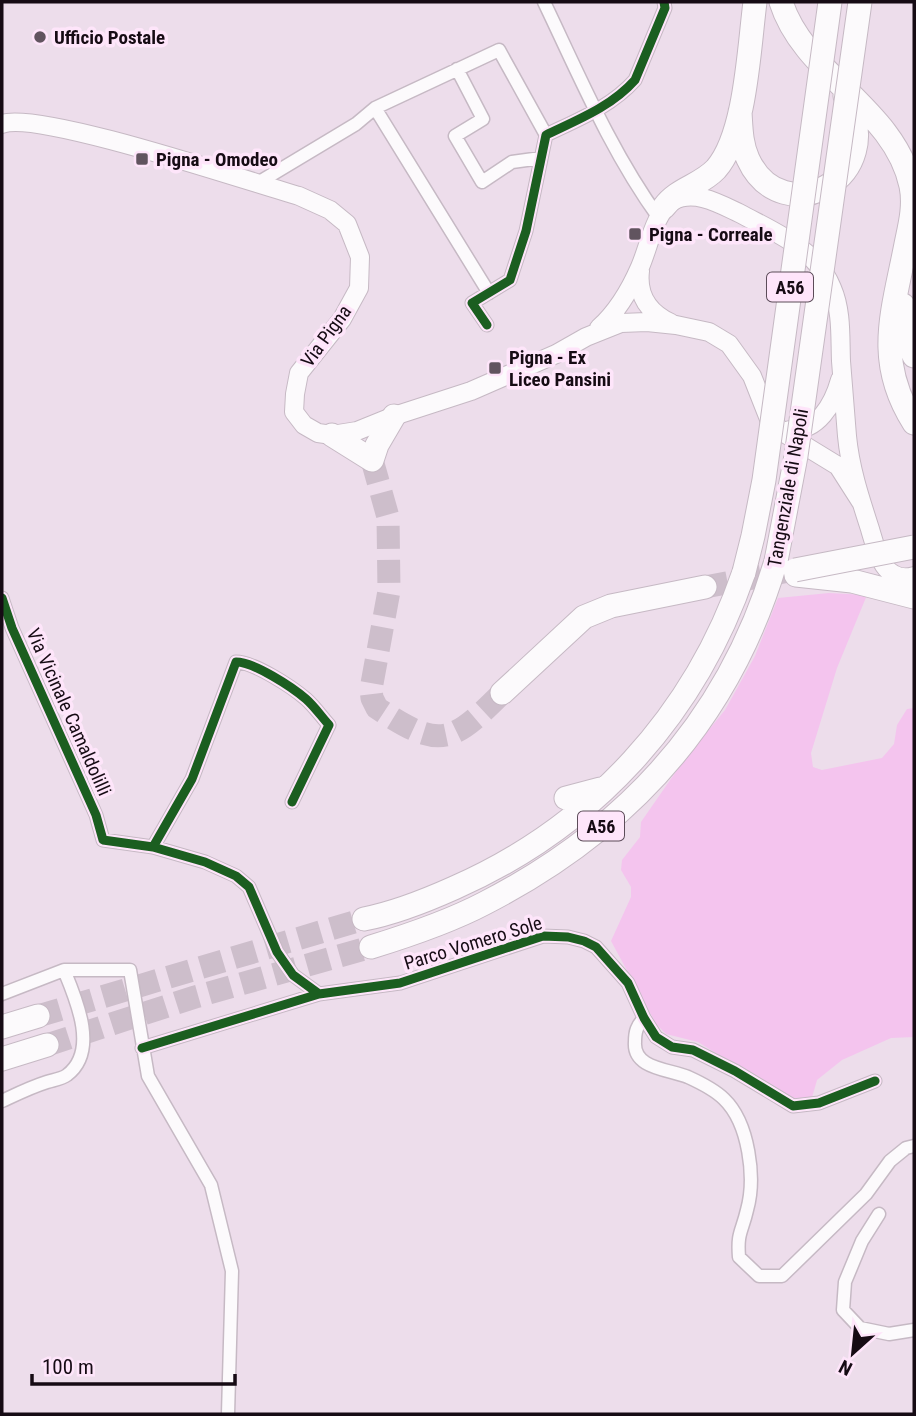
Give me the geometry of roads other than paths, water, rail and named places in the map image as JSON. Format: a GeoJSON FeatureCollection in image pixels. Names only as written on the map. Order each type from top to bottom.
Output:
{"type":"FeatureCollection","features":[{"type":"Feature","properties":{"kind":"highway"},"geometry":{"type":"LineString","coordinates":[[662,213],[676,194],[705,179],[722,160],[733,140],[740,112],[755,2]]}},
{"type":"Feature","properties":{"kind":"highway"},"geometry":{"type":"LineString","coordinates":[[781,2],[799,38],[888,139],[903,164],[912,200],[902,317],[904,331],[914,356]]}},
{"type":"Feature","properties":{"kind":"highway","name":"Tangenziale di Napoli"},"geometry":{"type":"LineString","coordinates":[[387,896],[368,919],[439,895],[511,859],[562,825],[607,788],[646,748],[689,688],[716,640],[744,572],[762,491],[830,2]]}},
{"type":"Feature","properties":{"kind":"highway","name":"Tangenziale di Napoli"},"geometry":{"type":"LineString","coordinates":[[371,947],[453,918],[518,885],[578,845],[636,796],[675,755],[715,702],[789,569],[796,456],[860,2]]}},
{"type":"Feature","properties":{"kind":"highway"},"geometry":{"type":"LineString","coordinates":[[740,112],[742,141],[747,157],[766,182],[792,193],[822,190],[839,178],[852,159],[857,140],[850,105],[834,78]]}},
{"type":"Feature","properties":{"kind":"highway"},"geometry":{"type":"LineString","coordinates":[[907,241],[891,326],[889,357],[895,385],[914,423]]}},
{"type":"Feature","properties":{"kind":"highway"},"geometry":{"type":"LineString","coordinates":[[332,435],[372,460],[377,445],[394,416]]}},
{"type":"Feature","properties":{"kind":"highway"},"geometry":{"type":"LineString","coordinates":[[789,569],[914,547]]}},
{"type":"Feature","properties":{"kind":"highway"},"geometry":{"type":"LineString","coordinates":[[789,569],[914,597]]}},
{"type":"Feature","properties":{"kind":"highway"},"geometry":{"type":"LineString","coordinates":[[502,692],[583,617],[611,606],[705,587]]}},
{"type":"Feature","properties":{"kind":"highway"},"geometry":{"type":"LineString","coordinates":[[566,798],[607,788]]}},
{"type":"Feature","properties":{"kind":"highway"},"geometry":{"type":"LineString","coordinates":[[2,1027],[38,1016]]}},
{"type":"Feature","properties":{"kind":"highway"},"geometry":{"type":"LineString","coordinates":[[2,1059],[47,1045]]}},
{"type":"Feature","properties":{"kind":"main road","name":"Via Pigna"},"geometry":{"type":"LineString","coordinates":[[4,119],[87,134],[299,196],[330,210],[347,224],[360,257],[359,288],[342,319],[299,373],[295,394],[294,412],[304,425],[318,433],[332,435]]}},
{"type":"Feature","properties":{"kind":"main road"},"geometry":{"type":"LineString","coordinates":[[586,337],[621,304],[640,268],[662,213],[683,197],[710,200],[802,248],[825,274],[836,298],[847,439],[861,502],[881,561],[885,569],[903,578],[914,576]]}},
{"type":"Feature","properties":{"kind":"main road"},"geometry":{"type":"LineString","coordinates":[[640,268],[640,290],[649,308],[676,325]]}},
{"type":"Feature","properties":{"kind":"main road"},"geometry":{"type":"LineString","coordinates":[[332,435],[357,431],[471,391],[621,323],[676,325],[709,332],[729,344],[746,366],[765,411],[776,427],[838,467],[861,502]]}},
{"type":"Feature","properties":{"kind":"main road"},"geometry":{"type":"LineString","coordinates":[[776,427],[786,430],[804,429],[820,418],[835,394],[841,362]]}},
{"type":"Feature","properties":{"kind":"street"},"geometry":{"type":"LineString","coordinates":[[544,2],[596,111],[647,201],[662,213]]}},
{"type":"Feature","properties":{"kind":"street"},"geometry":{"type":"LineString","coordinates":[[546,135],[596,111],[626,90],[635,80],[665,8],[664,2]]}},
{"type":"Feature","properties":{"kind":"street"},"geometry":{"type":"LineString","coordinates":[[256,184],[356,124],[375,108],[499,50],[546,135],[526,231],[510,280],[472,303],[486,326]]}},
{"type":"Feature","properties":{"kind":"street"},"geometry":{"type":"LineString","coordinates":[[457,69],[483,118],[455,136],[482,183],[512,162],[541,158]]}},
{"type":"Feature","properties":{"kind":"street"},"geometry":{"type":"LineString","coordinates":[[375,108],[489,293]]}},
{"type":"Feature","properties":{"kind":"street","name":"Via Vicinale Camaldolilli"},"geometry":{"type":"LineString","coordinates":[[2,598],[12,628],[96,815],[103,840],[153,847]]}},
{"type":"Feature","properties":{"kind":"street"},"geometry":{"type":"LineString","coordinates":[[292,802],[329,725],[306,699],[247,663],[236,662],[192,779],[153,847],[205,862],[236,876],[249,887],[277,952],[293,975],[319,994]]}},
{"type":"Feature","properties":{"kind":"street","name":"Parco Vomero Sole"},"geometry":{"type":"LineString","coordinates":[[142,1048],[319,994],[400,983],[543,936],[568,937],[596,947],[609,960],[628,983],[656,1037],[672,1047],[693,1050],[735,1071],[793,1106],[819,1103],[875,1081]]}},
{"type":"Feature","properties":{"kind":"street"},"geometry":{"type":"LineString","coordinates":[[2,1101],[44,1082],[66,1076],[83,1052],[82,1026],[64,970]]}},
{"type":"Feature","properties":{"kind":"street"},"geometry":{"type":"LineString","coordinates":[[2,995],[64,970],[130,970],[148,1076],[211,1185],[232,1271],[228,1414]]}},
{"type":"Feature","properties":{"kind":"street"},"geometry":{"type":"LineString","coordinates":[[644,1018],[635,1028],[634,1049],[640,1059],[658,1069],[687,1077],[724,1098],[742,1123],[752,1177],[747,1210],[737,1237],[739,1256],[759,1276],[782,1276],[866,1194],[890,1161],[906,1148],[914,1146]]}},
{"type":"Feature","properties":{"kind":"street"},"geometry":{"type":"LineString","coordinates":[[879,1214],[862,1241],[845,1282],[843,1311],[860,1328],[889,1335],[914,1330]]}},
{"type":"Feature","properties":{"kind":"tunnel"},"geometry":{"type":"LineString","coordinates":[[372,460],[388,517],[389,591],[371,689],[377,708],[416,731],[444,735],[470,723],[502,693]]}},
{"type":"Feature","properties":{"kind":"tunnel"},"geometry":{"type":"LineString","coordinates":[[705,587],[789,571]]}},
{"type":"Feature","properties":{"kind":"tunnel"},"geometry":{"type":"LineString","coordinates":[[38,1016],[364,919]]}},
{"type":"Feature","properties":{"kind":"tunnel"},"geometry":{"type":"LineString","coordinates":[[47,1045],[195,997],[371,947]]}},
{"type":"Feature","properties":{"kind":"place","name":"Ufficio Postale"},"geometry":{"type":"Point","coordinates":[40,37]}},
{"type":"Feature","properties":{"kind":"place","name":"Pigna - Omodeo"},"geometry":{"type":"Point","coordinates":[142,159]}},
{"type":"Feature","properties":{"kind":"place","name":"Pigna - Correale"},"geometry":{"type":"Point","coordinates":[635,234]}},
{"type":"Feature","properties":{"kind":"place","name":"Pigna - Ex Liceo Pansini"},"geometry":{"type":"Point","coordinates":[495,368]}}]}
